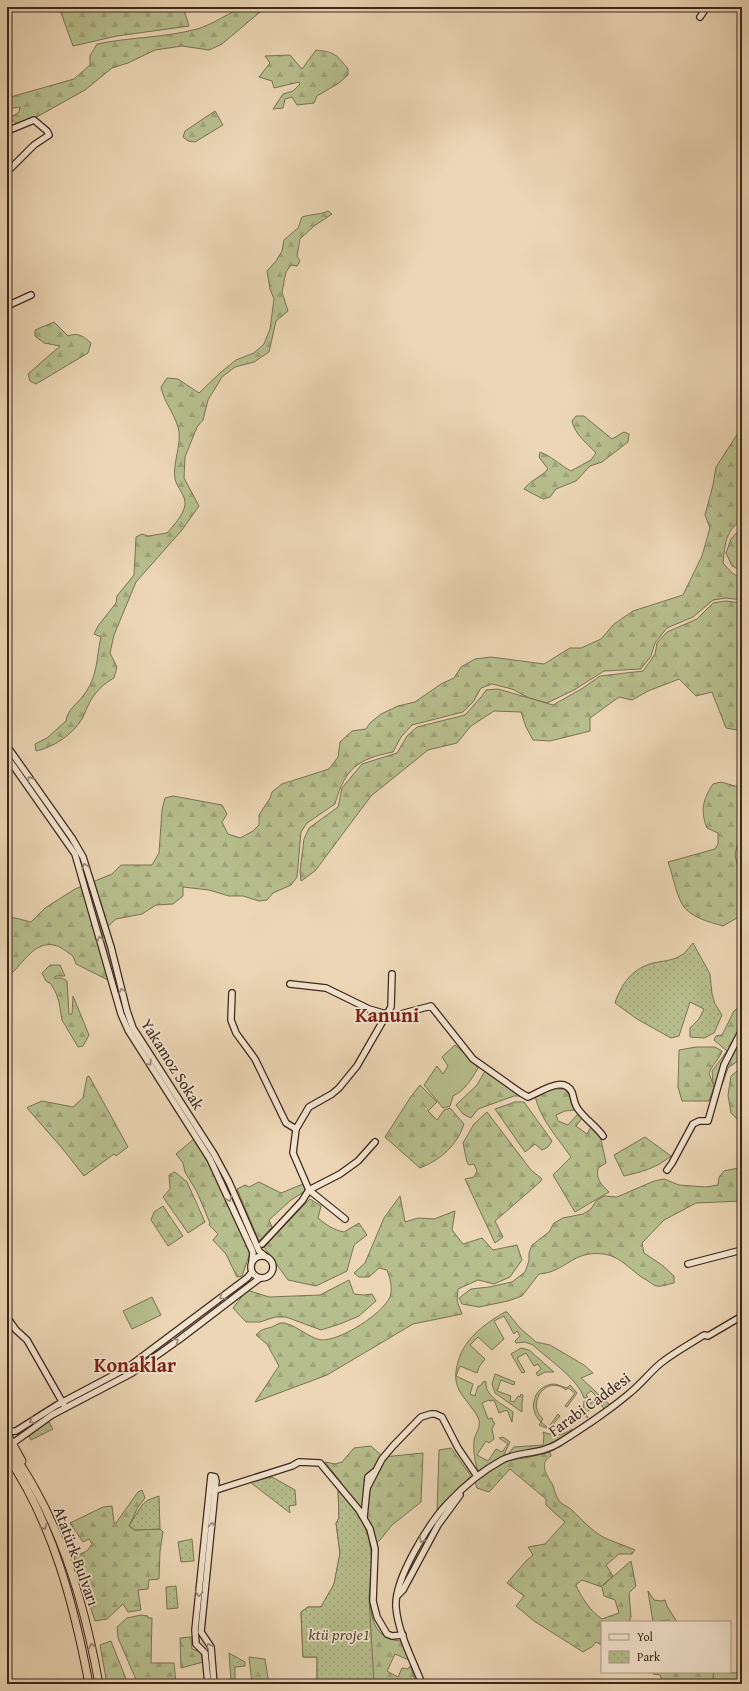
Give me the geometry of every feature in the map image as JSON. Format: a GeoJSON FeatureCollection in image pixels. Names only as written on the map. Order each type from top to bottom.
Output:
{"type":"FeatureCollection","features":[{"type":"Feature","properties":{"kind":"highway","name":"Atatürk Bulvarı"},"geometry":{"type":"LineString","coordinates":[[7,1433],[10,1444],[35,1488],[53,1525],[77,1589],[91,1640],[99,1684]]}},
{"type":"Feature","properties":{"kind":"highway","name":"Atatürk Bulvarı"},"geometry":{"type":"LineString","coordinates":[[7,1456],[25,1484],[63,1575],[83,1652],[89,1684]]}},
{"type":"Feature","properties":{"kind":"highway"},"geometry":{"type":"LineString","coordinates":[[7,1461],[21,1481],[37,1511]]}},
{"type":"Feature","properties":{"kind":"street"},"geometry":{"type":"LineString","coordinates":[[700,17],[706,7]]}},
{"type":"Feature","properties":{"kind":"street"},"geometry":{"type":"LineString","coordinates":[[7,131],[34,120],[47,131],[49,135],[34,145],[7,172]]}},
{"type":"Feature","properties":{"kind":"street"},"geometry":{"type":"LineString","coordinates":[[7,306],[32,295]]}},
{"type":"Feature","properties":{"kind":"street"},"geometry":{"type":"LineString","coordinates":[[7,746],[50,812]]}},
{"type":"Feature","properties":{"kind":"street"},"geometry":{"type":"LineString","coordinates":[[7,756],[50,812]]}},
{"type":"Feature","properties":{"kind":"street","name":"Yakamoz Sokak"},"geometry":{"type":"LineString","coordinates":[[50,812],[75,854],[121,1014],[214,1154],[229,1182],[259,1250],[265,1256]]}},
{"type":"Feature","properties":{"kind":"street"},"geometry":{"type":"LineString","coordinates":[[345,1220],[309,1190],[294,1153],[296,1129],[309,1107],[332,1094],[352,1073],[380,1024],[388,1015],[392,1003],[392,974]]}},
{"type":"Feature","properties":{"kind":"street"},"geometry":{"type":"LineString","coordinates":[[290,984],[326,988],[363,1007],[388,1015],[398,1015],[431,1006],[473,1059],[521,1093],[528,1097],[556,1084],[562,1083],[566,1085],[572,1093],[575,1106],[603,1136]]}},
{"type":"Feature","properties":{"kind":"street"},"geometry":{"type":"LineString","coordinates":[[232,993],[231,1020],[236,1033],[255,1059],[286,1124],[296,1129]]}},
{"type":"Feature","properties":{"kind":"street","name":"Yakamoz Sokak"},"geometry":{"type":"LineString","coordinates":[[131,1029],[210,1159],[252,1250],[252,1261]]}},
{"type":"Feature","properties":{"kind":"street"},"geometry":{"type":"LineString","coordinates":[[667,1170],[693,1124],[699,1121],[708,1121],[724,1065],[742,1030]]}},
{"type":"Feature","properties":{"kind":"street"},"geometry":{"type":"LineString","coordinates":[[262,1244],[302,1201],[309,1190],[340,1174],[358,1161],[375,1142]]}},
{"type":"Feature","properties":{"kind":"street"},"geometry":{"type":"LineString","coordinates":[[688,1264],[742,1250]]}},
{"type":"Feature","properties":{"kind":"street"},"geometry":{"type":"LineString","coordinates":[[7,1433],[16,1431],[127,1368],[248,1278],[252,1272],[252,1261],[258,1257],[265,1256],[271,1261],[273,1268],[267,1277],[260,1278],[135,1371],[64,1405],[10,1444]]}},
{"type":"Feature","properties":{"kind":"street"},"geometry":{"type":"LineString","coordinates":[[252,1272],[260,1278]]}},
{"type":"Feature","properties":{"kind":"street","name":"Farabi Caddesi"},"geometry":{"type":"LineString","coordinates":[[422,1684],[403,1635],[396,1605],[403,1577],[413,1554],[440,1513],[477,1476],[508,1457],[544,1451],[559,1444],[632,1392],[668,1358],[704,1335],[708,1336],[742,1316]]}},
{"type":"Feature","properties":{"kind":"street"},"geometry":{"type":"LineString","coordinates":[[7,1317],[16,1330],[27,1340],[64,1405]]}},
{"type":"Feature","properties":{"kind":"street"},"geometry":{"type":"LineString","coordinates":[[364,1517],[368,1477],[375,1472],[393,1446],[414,1423],[425,1415],[435,1414],[442,1417],[458,1448],[477,1476]]}},
{"type":"Feature","properties":{"kind":"street"},"geometry":{"type":"LineString","coordinates":[[212,1491],[292,1466],[299,1462],[320,1463],[364,1517],[370,1529],[375,1549],[373,1601],[377,1617],[387,1634],[392,1636],[403,1635]]}},
{"type":"Feature","properties":{"kind":"street"},"geometry":{"type":"LineString","coordinates":[[212,1491],[209,1558],[201,1627],[202,1636],[211,1647],[214,1684]]}},
{"type":"Feature","properties":{"kind":"street"},"geometry":{"type":"LineString","coordinates":[[208,1684],[205,1653],[198,1647],[196,1637],[212,1491]]}},
{"type":"Feature","properties":{"kind":"street"},"geometry":{"type":"LineString","coordinates":[[196,1637],[202,1636]]}},
{"type":"Feature","properties":{"kind":"green space"},"geometry":{"type":"Polygon","coordinates":[[[59,7],[183,7],[189,26],[117,36],[73,46],[59,7]]]}},
{"type":"Feature","properties":{"kind":"green space"},"geometry":{"type":"Polygon","coordinates":[[[244,7],[266,7],[222,44],[209,50],[182,46],[155,50],[128,63],[112,68],[85,90],[33,119],[17,124],[10,118],[19,112],[20,107],[7,109],[7,98],[74,79],[90,65],[90,56],[97,44],[172,34],[197,29],[244,7]]]}},
{"type":"Feature","properties":{"kind":"green space"},"geometry":{"type":"Polygon","coordinates":[[[316,50],[332,53],[338,57],[348,69],[348,75],[339,83],[317,96],[314,103],[297,105],[292,97],[285,99],[283,108],[273,109],[283,94],[293,91],[300,84],[299,82],[274,88],[272,81],[259,77],[270,63],[265,56],[290,55],[302,69],[316,50]]]}},
{"type":"Feature","properties":{"kind":"green space"},"geometry":{"type":"Polygon","coordinates":[[[215,111],[223,125],[195,142],[188,141],[183,137],[185,131],[215,111]]]}},
{"type":"Feature","properties":{"kind":"green space"},"geometry":{"type":"Polygon","coordinates":[[[328,211],[332,214],[314,226],[300,239],[297,256],[300,261],[297,266],[291,265],[286,272],[282,292],[288,311],[276,321],[269,352],[254,362],[235,367],[222,377],[208,400],[203,420],[197,427],[185,457],[184,478],[199,506],[182,530],[136,582],[114,635],[110,653],[117,667],[114,678],[97,691],[82,719],[68,735],[49,747],[36,751],[35,744],[47,738],[66,721],[70,710],[88,689],[96,668],[101,637],[94,634],[98,626],[116,603],[117,596],[134,575],[136,537],[142,534],[148,536],[167,533],[178,520],[184,509],[185,501],[176,482],[174,473],[179,439],[178,427],[164,398],[161,387],[167,378],[178,379],[199,393],[236,360],[254,353],[264,344],[270,329],[274,299],[270,289],[267,271],[282,251],[284,240],[298,228],[302,217],[328,211]]]}},
{"type":"Feature","properties":{"kind":"green space"},"geometry":{"type":"Polygon","coordinates":[[[54,322],[68,336],[75,334],[80,335],[91,343],[88,353],[36,384],[30,381],[28,374],[60,346],[44,343],[35,336],[35,330],[54,322]]]}},
{"type":"Feature","properties":{"kind":"green space"},"geometry":{"type":"Polygon","coordinates":[[[576,416],[584,416],[612,439],[624,432],[629,434],[628,442],[602,462],[590,466],[576,481],[556,489],[550,497],[543,499],[524,489],[548,469],[539,457],[540,452],[571,471],[591,460],[596,453],[576,430],[572,421],[576,416]]]}},
{"type":"Feature","properties":{"kind":"green space"},"geometry":{"type":"Polygon","coordinates":[[[742,427],[742,451],[739,455],[738,489],[742,502],[742,520],[736,524],[729,533],[725,544],[723,563],[732,573],[742,579],[742,600],[726,598],[713,600],[693,617],[667,628],[655,643],[651,656],[641,669],[604,671],[574,690],[547,703],[529,698],[512,689],[492,684],[481,688],[473,702],[463,712],[412,725],[401,737],[393,752],[371,758],[355,767],[343,782],[335,804],[307,823],[301,832],[297,877],[291,885],[273,893],[267,900],[259,901],[243,896],[229,896],[209,890],[183,887],[183,896],[173,904],[156,905],[142,914],[116,919],[106,928],[114,971],[112,982],[76,964],[73,956],[54,945],[39,947],[33,951],[7,977],[7,916],[31,922],[45,908],[75,889],[112,874],[121,865],[152,865],[159,853],[162,810],[165,798],[173,796],[222,805],[227,814],[222,822],[228,834],[240,838],[253,831],[259,825],[259,815],[270,798],[272,792],[282,784],[329,769],[338,757],[340,742],[352,731],[366,729],[370,723],[381,714],[398,706],[415,702],[441,684],[454,678],[461,667],[475,659],[491,657],[544,664],[570,648],[581,648],[601,639],[614,624],[633,611],[683,595],[702,556],[710,528],[705,515],[716,467],[742,427]]]}},
{"type":"Feature","properties":{"kind":"green space"},"geometry":{"type":"Polygon","coordinates":[[[742,527],[742,571],[732,566],[726,553],[731,539],[742,527]]]}},
{"type":"Feature","properties":{"kind":"green space"},"geometry":{"type":"Polygon","coordinates":[[[726,601],[742,603],[742,731],[726,728],[712,692],[696,696],[679,679],[648,691],[632,700],[619,697],[590,718],[590,731],[550,741],[533,740],[526,727],[521,712],[494,711],[471,726],[457,743],[428,750],[371,796],[315,871],[301,881],[300,871],[304,839],[309,828],[338,807],[342,788],[362,764],[397,753],[407,736],[417,727],[465,715],[486,690],[498,689],[553,705],[583,688],[600,676],[643,671],[655,654],[657,643],[667,632],[697,619],[713,603],[726,601]]]}},
{"type":"Feature","properties":{"kind":"green space"},"geometry":{"type":"Polygon","coordinates":[[[721,782],[742,788],[742,824],[735,855],[742,875],[742,915],[723,926],[694,916],[685,909],[678,894],[668,862],[715,849],[718,844],[718,833],[707,828],[703,811],[705,800],[713,784],[721,782]]]}},
{"type":"Feature","properties":{"kind":"green space"},"geometry":{"type":"Polygon","coordinates":[[[693,943],[710,974],[712,994],[715,1004],[722,1015],[714,1033],[704,1038],[690,1037],[690,1028],[699,1019],[704,1009],[690,1002],[679,1036],[671,1038],[637,1019],[615,1003],[624,983],[639,969],[646,965],[677,958],[682,955],[693,943]]]}},
{"type":"Feature","properties":{"kind":"green space"},"geometry":{"type":"Polygon","coordinates":[[[50,965],[60,965],[65,976],[56,976],[54,978],[62,978],[67,981],[69,1014],[72,1014],[73,996],[89,1035],[83,1046],[78,1047],[62,1020],[56,993],[51,984],[46,981],[42,973],[50,965]]]}},
{"type":"Feature","properties":{"kind":"green space"},"geometry":{"type":"Polygon","coordinates":[[[742,1004],[742,1058],[728,1068],[722,1085],[713,1083],[712,1071],[727,1051],[714,1040],[716,1036],[722,1035],[734,1011],[742,1004]]]}},
{"type":"Feature","properties":{"kind":"green space"},"geometry":{"type":"Polygon","coordinates":[[[455,1045],[471,1059],[478,1068],[461,1091],[453,1096],[450,1106],[443,1108],[424,1085],[437,1066],[443,1074],[448,1066],[442,1057],[455,1045]]]}},
{"type":"Feature","properties":{"kind":"green space"},"geometry":{"type":"Polygon","coordinates":[[[696,1047],[715,1047],[722,1051],[709,1073],[714,1087],[709,1101],[682,1101],[678,1087],[679,1050],[696,1047]]]}},
{"type":"Feature","properties":{"kind":"green space"},"geometry":{"type":"Polygon","coordinates":[[[742,1067],[742,1124],[731,1113],[728,1095],[731,1076],[742,1067]]]}},
{"type":"Feature","properties":{"kind":"green space"},"geometry":{"type":"Polygon","coordinates":[[[485,1071],[522,1096],[514,1096],[478,1109],[471,1118],[463,1114],[456,1105],[477,1085],[485,1071]]]}},
{"type":"Feature","properties":{"kind":"green space"},"geometry":{"type":"Polygon","coordinates":[[[89,1076],[128,1147],[116,1156],[114,1154],[84,1176],[27,1108],[42,1101],[73,1107],[83,1098],[87,1077],[89,1076]]]}},
{"type":"Feature","properties":{"kind":"green space"},"geometry":{"type":"Polygon","coordinates":[[[420,1085],[437,1102],[428,1111],[437,1120],[444,1110],[450,1108],[464,1124],[453,1145],[442,1156],[420,1168],[385,1137],[420,1085]]]}},
{"type":"Feature","properties":{"kind":"green space"},"geometry":{"type":"Polygon","coordinates":[[[555,1089],[565,1089],[573,1100],[575,1110],[565,1111],[556,1115],[558,1121],[568,1125],[578,1114],[583,1117],[576,1126],[587,1134],[591,1127],[600,1135],[606,1163],[598,1168],[598,1179],[609,1192],[575,1212],[553,1175],[571,1157],[545,1120],[537,1104],[535,1096],[555,1089]]]}},
{"type":"Feature","properties":{"kind":"green space"},"geometry":{"type":"Polygon","coordinates":[[[515,1102],[524,1102],[552,1141],[548,1147],[542,1150],[535,1144],[525,1152],[495,1109],[515,1102]]]}},
{"type":"Feature","properties":{"kind":"green space"},"geometry":{"type":"Polygon","coordinates":[[[487,1112],[531,1170],[542,1179],[495,1221],[503,1237],[495,1243],[465,1179],[474,1177],[477,1171],[474,1164],[469,1165],[467,1162],[463,1143],[474,1124],[487,1112]]]}},
{"type":"Feature","properties":{"kind":"green space"},"geometry":{"type":"Polygon","coordinates":[[[645,1137],[671,1156],[654,1167],[624,1176],[614,1155],[645,1137]]]}},
{"type":"Feature","properties":{"kind":"green space"},"geometry":{"type":"Polygon","coordinates":[[[195,1138],[211,1167],[250,1253],[242,1276],[237,1277],[226,1254],[213,1240],[218,1234],[209,1225],[210,1223],[197,1192],[185,1172],[183,1163],[176,1154],[195,1138]]]}},
{"type":"Feature","properties":{"kind":"green space"},"geometry":{"type":"Polygon","coordinates":[[[738,1168],[742,1169],[742,1201],[696,1203],[664,1220],[642,1243],[644,1253],[662,1265],[674,1276],[674,1283],[656,1286],[622,1261],[604,1254],[593,1254],[584,1255],[556,1269],[539,1274],[522,1296],[508,1301],[479,1307],[462,1304],[459,1298],[471,1289],[512,1282],[525,1272],[532,1245],[549,1232],[554,1223],[563,1218],[583,1214],[591,1209],[596,1201],[604,1196],[617,1197],[654,1181],[664,1179],[679,1185],[706,1187],[718,1185],[719,1177],[724,1171],[738,1168]]]}},
{"type":"Feature","properties":{"kind":"green space"},"geometry":{"type":"Polygon","coordinates":[[[175,1172],[187,1182],[205,1222],[188,1233],[163,1197],[170,1189],[169,1175],[175,1172]]]}},
{"type":"Feature","properties":{"kind":"green space"},"geometry":{"type":"Polygon","coordinates":[[[259,1182],[281,1193],[303,1184],[307,1190],[291,1200],[269,1220],[272,1227],[259,1241],[237,1189],[245,1185],[249,1187],[259,1182]]]}},
{"type":"Feature","properties":{"kind":"green space"},"geometry":{"type":"Polygon","coordinates":[[[400,1196],[405,1222],[418,1218],[434,1219],[455,1211],[452,1230],[463,1244],[482,1238],[493,1250],[517,1245],[522,1260],[510,1277],[494,1284],[478,1280],[458,1289],[457,1301],[462,1314],[413,1324],[327,1375],[255,1402],[279,1366],[267,1344],[256,1335],[260,1332],[280,1323],[285,1323],[317,1339],[330,1339],[340,1336],[360,1325],[386,1304],[390,1297],[391,1290],[387,1270],[379,1268],[369,1277],[359,1277],[354,1273],[365,1263],[384,1218],[400,1196]]]}},
{"type":"Feature","properties":{"kind":"green space"},"geometry":{"type":"Polygon","coordinates":[[[310,1199],[321,1206],[318,1218],[327,1225],[344,1232],[359,1223],[367,1235],[354,1245],[347,1271],[316,1286],[288,1280],[264,1247],[310,1199]]]}},
{"type":"Feature","properties":{"kind":"green space"},"geometry":{"type":"Polygon","coordinates":[[[163,1206],[183,1236],[168,1246],[151,1220],[154,1212],[163,1206]]]}},
{"type":"Feature","properties":{"kind":"green space"},"geometry":{"type":"Polygon","coordinates":[[[349,1280],[354,1294],[372,1294],[376,1301],[359,1316],[321,1330],[286,1317],[275,1317],[260,1322],[246,1322],[233,1308],[247,1290],[269,1297],[320,1295],[349,1280]]]}},
{"type":"Feature","properties":{"kind":"green space"},"geometry":{"type":"Polygon","coordinates":[[[152,1297],[161,1315],[132,1329],[123,1311],[152,1297]]]}},
{"type":"Feature","properties":{"kind":"green space"},"geometry":{"type":"Polygon","coordinates":[[[507,1312],[520,1328],[536,1342],[550,1345],[584,1365],[593,1373],[581,1378],[610,1405],[604,1409],[600,1403],[585,1413],[588,1418],[583,1414],[584,1401],[590,1404],[592,1401],[594,1403],[598,1398],[591,1391],[586,1395],[588,1397],[584,1398],[576,1384],[533,1345],[525,1342],[516,1343],[515,1341],[520,1336],[517,1331],[514,1334],[504,1316],[494,1321],[504,1339],[492,1350],[478,1337],[470,1345],[485,1359],[479,1367],[477,1373],[460,1366],[456,1376],[456,1369],[464,1348],[481,1328],[507,1312]]]}},
{"type":"Feature","properties":{"kind":"green space"},"geometry":{"type":"Polygon","coordinates":[[[521,1348],[529,1350],[554,1372],[545,1372],[538,1376],[536,1373],[541,1369],[538,1364],[534,1366],[526,1353],[517,1358],[525,1372],[522,1373],[511,1354],[521,1348]]]}},
{"type":"Feature","properties":{"kind":"green space"},"geometry":{"type":"Polygon","coordinates":[[[495,1374],[515,1382],[514,1385],[501,1380],[497,1391],[511,1396],[510,1401],[514,1402],[518,1396],[520,1397],[521,1394],[523,1395],[522,1412],[495,1393],[492,1384],[495,1374]]]}},
{"type":"Feature","properties":{"kind":"green space"},"geometry":{"type":"Polygon","coordinates":[[[456,1376],[473,1384],[470,1394],[475,1396],[478,1386],[480,1386],[484,1381],[486,1382],[486,1387],[491,1396],[513,1412],[512,1422],[507,1410],[499,1413],[494,1400],[489,1400],[482,1403],[488,1419],[492,1418],[493,1422],[495,1423],[492,1429],[494,1439],[489,1443],[486,1441],[477,1455],[488,1461],[496,1449],[502,1452],[508,1444],[499,1438],[503,1437],[510,1442],[503,1457],[478,1471],[475,1461],[474,1444],[479,1426],[479,1420],[459,1390],[456,1376]]]}},
{"type":"Feature","properties":{"kind":"green space"},"geometry":{"type":"Polygon","coordinates":[[[555,1384],[567,1388],[570,1385],[577,1393],[567,1407],[565,1406],[575,1393],[568,1388],[566,1390],[559,1386],[552,1386],[541,1392],[537,1399],[536,1405],[538,1413],[543,1419],[541,1422],[536,1416],[534,1410],[535,1398],[538,1392],[548,1385],[555,1384]]]}},
{"type":"Feature","properties":{"kind":"green space"},"geometry":{"type":"Polygon","coordinates":[[[558,1414],[560,1416],[549,1429],[539,1425],[541,1422],[548,1428],[558,1414]]]}},
{"type":"Feature","properties":{"kind":"green space"},"geometry":{"type":"Polygon","coordinates":[[[49,1422],[53,1429],[31,1440],[29,1436],[30,1433],[49,1422]]]}},
{"type":"Feature","properties":{"kind":"green space"},"geometry":{"type":"Polygon","coordinates":[[[572,1429],[568,1435],[562,1439],[544,1447],[508,1454],[514,1447],[543,1445],[543,1432],[558,1435],[572,1429]]]}},
{"type":"Feature","properties":{"kind":"green space"},"geometry":{"type":"Polygon","coordinates":[[[371,1446],[383,1457],[423,1453],[421,1502],[392,1525],[380,1540],[371,1547],[370,1604],[373,1618],[378,1630],[387,1638],[401,1641],[409,1660],[395,1654],[387,1671],[398,1677],[402,1668],[408,1669],[410,1666],[417,1684],[317,1684],[317,1657],[303,1657],[301,1612],[308,1607],[321,1607],[334,1584],[340,1554],[336,1523],[339,1518],[338,1488],[341,1482],[325,1462],[335,1464],[342,1462],[354,1448],[371,1446]]]}},
{"type":"Feature","properties":{"kind":"green space"},"geometry":{"type":"Polygon","coordinates":[[[451,1448],[471,1476],[443,1503],[437,1512],[439,1450],[451,1448]]]}},
{"type":"Feature","properties":{"kind":"green space"},"geometry":{"type":"Polygon","coordinates":[[[550,1452],[551,1456],[546,1461],[545,1468],[559,1501],[599,1534],[607,1539],[635,1550],[632,1554],[619,1554],[606,1565],[613,1576],[602,1586],[631,1561],[636,1586],[629,1593],[631,1617],[629,1621],[601,1621],[601,1644],[596,1642],[593,1646],[583,1652],[534,1621],[516,1606],[524,1596],[507,1583],[533,1555],[528,1547],[545,1544],[565,1522],[546,1505],[546,1499],[510,1469],[489,1492],[477,1488],[475,1482],[505,1461],[550,1452]],[[582,1580],[576,1585],[587,1604],[602,1619],[619,1613],[615,1600],[604,1596],[602,1587],[582,1580]]]}},
{"type":"Feature","properties":{"kind":"green space"},"geometry":{"type":"Polygon","coordinates":[[[272,1477],[295,1490],[296,1505],[289,1506],[290,1513],[250,1482],[272,1477]]]}},
{"type":"Feature","properties":{"kind":"green space","name":"ktü proje1"},"geometry":{"type":"Polygon","coordinates":[[[338,1488],[362,1520],[369,1539],[372,1558],[369,1597],[374,1684],[317,1684],[317,1657],[303,1657],[301,1612],[308,1607],[321,1607],[334,1584],[340,1553],[336,1523],[339,1518],[338,1488]]]}},
{"type":"Feature","properties":{"kind":"green space"},"geometry":{"type":"Polygon","coordinates":[[[142,1490],[145,1498],[138,1507],[129,1526],[135,1530],[160,1529],[163,1532],[160,1551],[159,1579],[149,1580],[148,1589],[138,1590],[141,1610],[128,1612],[123,1604],[107,1619],[95,1621],[74,1557],[87,1551],[92,1544],[89,1539],[83,1542],[70,1523],[103,1507],[112,1506],[114,1523],[116,1523],[138,1492],[142,1490]]]}},
{"type":"Feature","properties":{"kind":"green space"},"geometry":{"type":"Polygon","coordinates":[[[159,1496],[160,1529],[135,1530],[129,1526],[142,1505],[148,1500],[159,1496]]]}},
{"type":"Feature","properties":{"kind":"green space"},"geometry":{"type":"Polygon","coordinates":[[[192,1539],[194,1561],[181,1562],[178,1542],[192,1539]]]}},
{"type":"Feature","properties":{"kind":"green space"},"geometry":{"type":"Polygon","coordinates":[[[176,1586],[178,1608],[167,1609],[166,1587],[176,1586]]]}},
{"type":"Feature","properties":{"kind":"green space"},"geometry":{"type":"Polygon","coordinates":[[[648,1591],[654,1600],[665,1600],[676,1621],[653,1621],[648,1591]]]}},
{"type":"Feature","properties":{"kind":"green space"},"geometry":{"type":"Polygon","coordinates":[[[141,1615],[152,1618],[151,1663],[174,1663],[176,1684],[138,1684],[118,1638],[117,1627],[127,1618],[141,1615]]]}},
{"type":"Feature","properties":{"kind":"green space"},"geometry":{"type":"Polygon","coordinates":[[[191,1637],[192,1649],[201,1652],[203,1662],[181,1668],[180,1638],[191,1637]]]}},
{"type":"Feature","properties":{"kind":"green space"},"geometry":{"type":"Polygon","coordinates":[[[111,1641],[128,1684],[107,1684],[100,1645],[111,1641]]]}},
{"type":"Feature","properties":{"kind":"green space"},"geometry":{"type":"Polygon","coordinates":[[[229,1653],[245,1662],[245,1666],[235,1667],[235,1681],[231,1681],[229,1653]]]}},
{"type":"Feature","properties":{"kind":"green space"},"geometry":{"type":"Polygon","coordinates":[[[249,1657],[265,1659],[269,1684],[252,1684],[249,1657]]]}},
{"type":"Feature","properties":{"kind":"green space"},"geometry":{"type":"Polygon","coordinates":[[[742,1667],[742,1684],[712,1684],[714,1673],[736,1673],[742,1667]]]}},
{"type":"Feature","properties":{"kind":"green space"},"geometry":{"type":"Polygon","coordinates":[[[714,1673],[712,1684],[664,1684],[660,1675],[653,1674],[714,1673]]]}},
{"type":"Feature","properties":{"kind":"district","name":"Kanuni"},"geometry":{"type":"Point","coordinates":[387,1015]}},
{"type":"Feature","properties":{"kind":"district","name":"Konaklar"},"geometry":{"type":"Point","coordinates":[135,1365]}}]}
